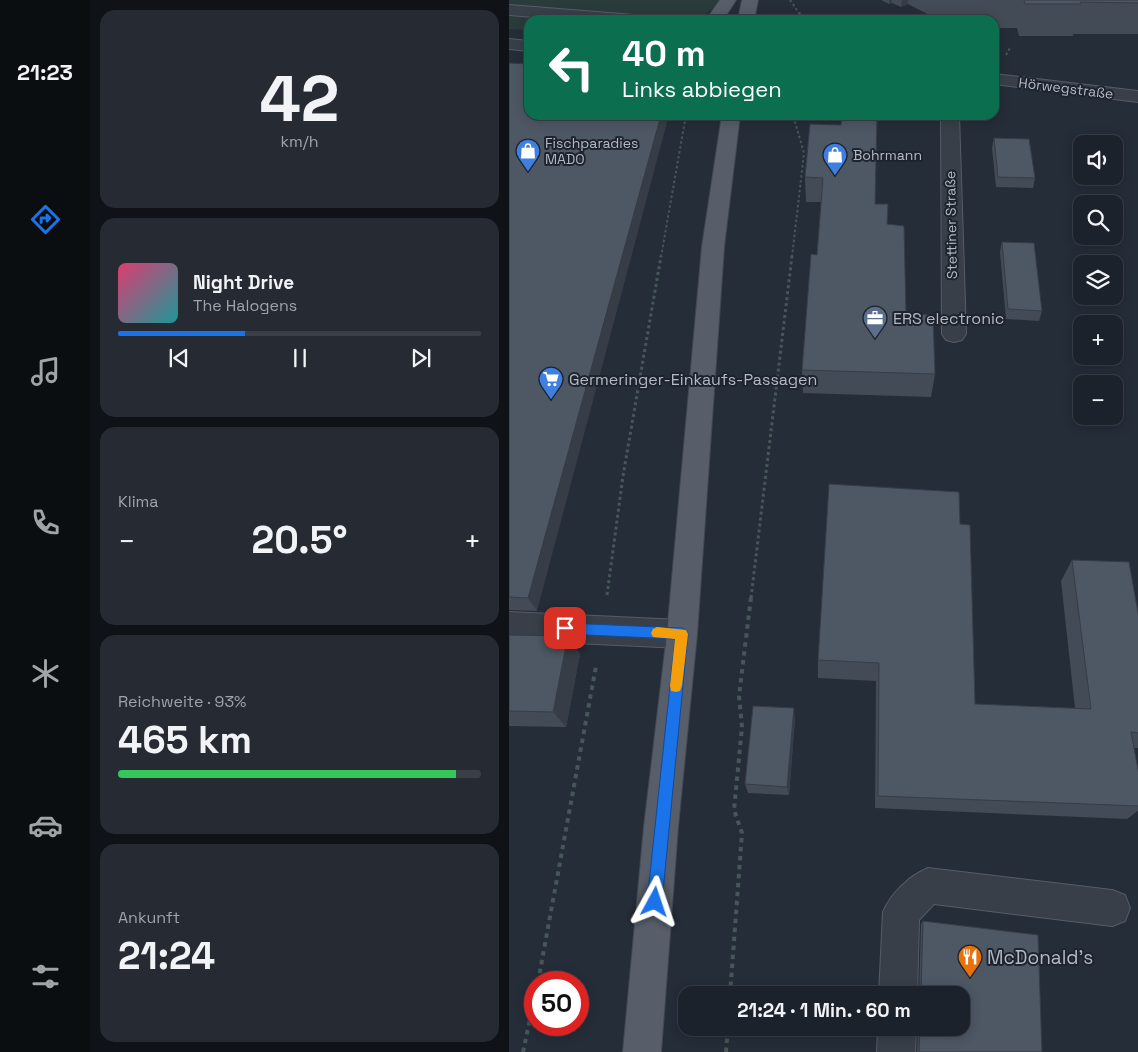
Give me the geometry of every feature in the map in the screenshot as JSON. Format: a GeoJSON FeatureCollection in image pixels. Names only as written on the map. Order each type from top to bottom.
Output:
{"type":"FeatureCollection","features":[{"type":"Feature","properties":{"kind":"main road"},"geometry":{"type":"LineString","coordinates":[[718,15],[728,0]]}},
{"type":"Feature","properties":{"kind":"main road"},"geometry":{"type":"LineString","coordinates":[[747,15],[750,0]]}},
{"type":"Feature","properties":{"kind":"main road"},"geometry":{"type":"LineString","coordinates":[[642,1052],[661,827],[682,634],[713,247],[730,120]]}},
{"type":"Feature","properties":{"kind":"street"},"geometry":{"type":"LineString","coordinates":[[509,10],[572,15]]}},
{"type":"Feature","properties":{"kind":"street"},"geometry":{"type":"LineString","coordinates":[[509,44],[524,46]]}},
{"type":"Feature","properties":{"kind":"street","name":"Hörwegstraße"},"geometry":{"type":"LineString","coordinates":[[999,80],[1138,97]]}},
{"type":"Feature","properties":{"kind":"street","name":"Stettiner Straße"},"geometry":{"type":"LineString","coordinates":[[950,120],[954,334]]}},
{"type":"Feature","properties":{"kind":"street"},"geometry":{"type":"LineString","coordinates":[[509,626],[682,634]]}},
{"type":"Feature","properties":{"kind":"street"},"geometry":{"type":"LineString","coordinates":[[898,986],[901,912],[928,886],[1111,908]]}},
{"type":"Feature","properties":{"kind":"street"},"geometry":{"type":"LineString","coordinates":[[896,1052],[897,1036]]}},
{"type":"Feature","properties":{"kind":"path"},"geometry":{"type":"LineString","coordinates":[[790,0],[799,13],[803,15]]}},
{"type":"Feature","properties":{"kind":"path"},"geometry":{"type":"LineString","coordinates":[[540,971],[602,630],[623,476],[685,120]]}},
{"type":"Feature","properties":{"kind":"path"},"geometry":{"type":"LineString","coordinates":[[731,986],[742,833],[735,810],[742,727],[739,696],[804,153],[794,120]]}},
{"type":"Feature","properties":{"kind":"path"},"geometry":{"type":"LineString","coordinates":[[523,1052],[526,1036]]}},
{"type":"Feature","properties":{"kind":"path"},"geometry":{"type":"LineString","coordinates":[[726,1052],[727,1036]]}},
{"type":"Feature","properties":{"kind":"shaded area"},"geometry":{"type":"Polygon","coordinates":[[[509,0],[720,0],[704,15],[524,15],[524,30],[509,29],[509,0]]]}},
{"type":"Feature","properties":{"kind":"building"},"geometry":{"type":"Polygon","coordinates":[[[1024,0],[1139,0],[1139,3],[1080,2],[1081,4],[1025,4],[1024,0]]]}},
{"type":"Feature","properties":{"kind":"building","name":"Germeringer-Einkaufs-Passagen"},"geometry":{"type":"Polygon","coordinates":[[[509,63],[524,64],[524,120],[660,120],[528,598],[509,597],[509,63]]]}},
{"type":"Feature","properties":{"kind":"building"},"geometry":{"type":"Polygon","coordinates":[[[842,120],[877,120],[875,204],[888,204],[887,224],[904,226],[906,314],[933,315],[935,374],[802,370],[811,254],[817,255],[823,178],[805,177],[810,124],[841,125],[842,120]]]}},
{"type":"Feature","properties":{"kind":"building"},"geometry":{"type":"Polygon","coordinates":[[[994,138],[1029,139],[1035,178],[998,177],[994,138]]]}},
{"type":"Feature","properties":{"kind":"building"},"geometry":{"type":"Polygon","coordinates":[[[1002,242],[1034,243],[1042,311],[1008,309],[1002,242]]]}},
{"type":"Feature","properties":{"kind":"building"},"geometry":{"type":"Polygon","coordinates":[[[829,484],[959,492],[960,524],[970,525],[975,704],[1091,709],[1072,560],[1129,562],[1139,618],[1139,733],[1131,732],[1139,775],[1139,806],[878,796],[879,663],[818,660],[829,484]]]}},
{"type":"Feature","properties":{"kind":"building"},"geometry":{"type":"Polygon","coordinates":[[[509,635],[568,636],[553,712],[509,711],[509,635]]]}},
{"type":"Feature","properties":{"kind":"building"},"geometry":{"type":"Polygon","coordinates":[[[753,706],[794,708],[787,787],[745,784],[753,706]]]}},
{"type":"Feature","properties":{"kind":"building","name":"McDonald's"},"geometry":{"type":"Polygon","coordinates":[[[923,921],[1038,935],[1042,1052],[919,1052],[920,1036],[970,1036],[970,986],[921,986],[923,921]]]}},
{"type":"Feature","properties":{"kind":"slow traffic"},"geometry":{"type":"LineString","coordinates":[[657,633],[682,634],[676,686]]}},
{"type":"Feature","properties":{"kind":"place","name":"Fischparadies MADO"},"geometry":{"type":"Point","coordinates":[528,172]}},
{"type":"Feature","properties":{"kind":"place","name":"Bohrmann"},"geometry":{"type":"Point","coordinates":[835,176]}},
{"type":"Feature","properties":{"kind":"place","name":"ERS electronic"},"geometry":{"type":"Point","coordinates":[875,339]}},
{"type":"Feature","properties":{"kind":"place","name":"Germeringer-Einkaufs-Passagen"},"geometry":{"type":"Point","coordinates":[551,400]}},
{"type":"Feature","properties":{"kind":"place","name":"McDonald's"},"geometry":{"type":"Point","coordinates":[970,978]}},
{"type":"Feature","properties":{"kind":"route"},"geometry":{"type":"LineString","coordinates":[[565,628],[682,634],[661,827],[655,902]]}}]}
